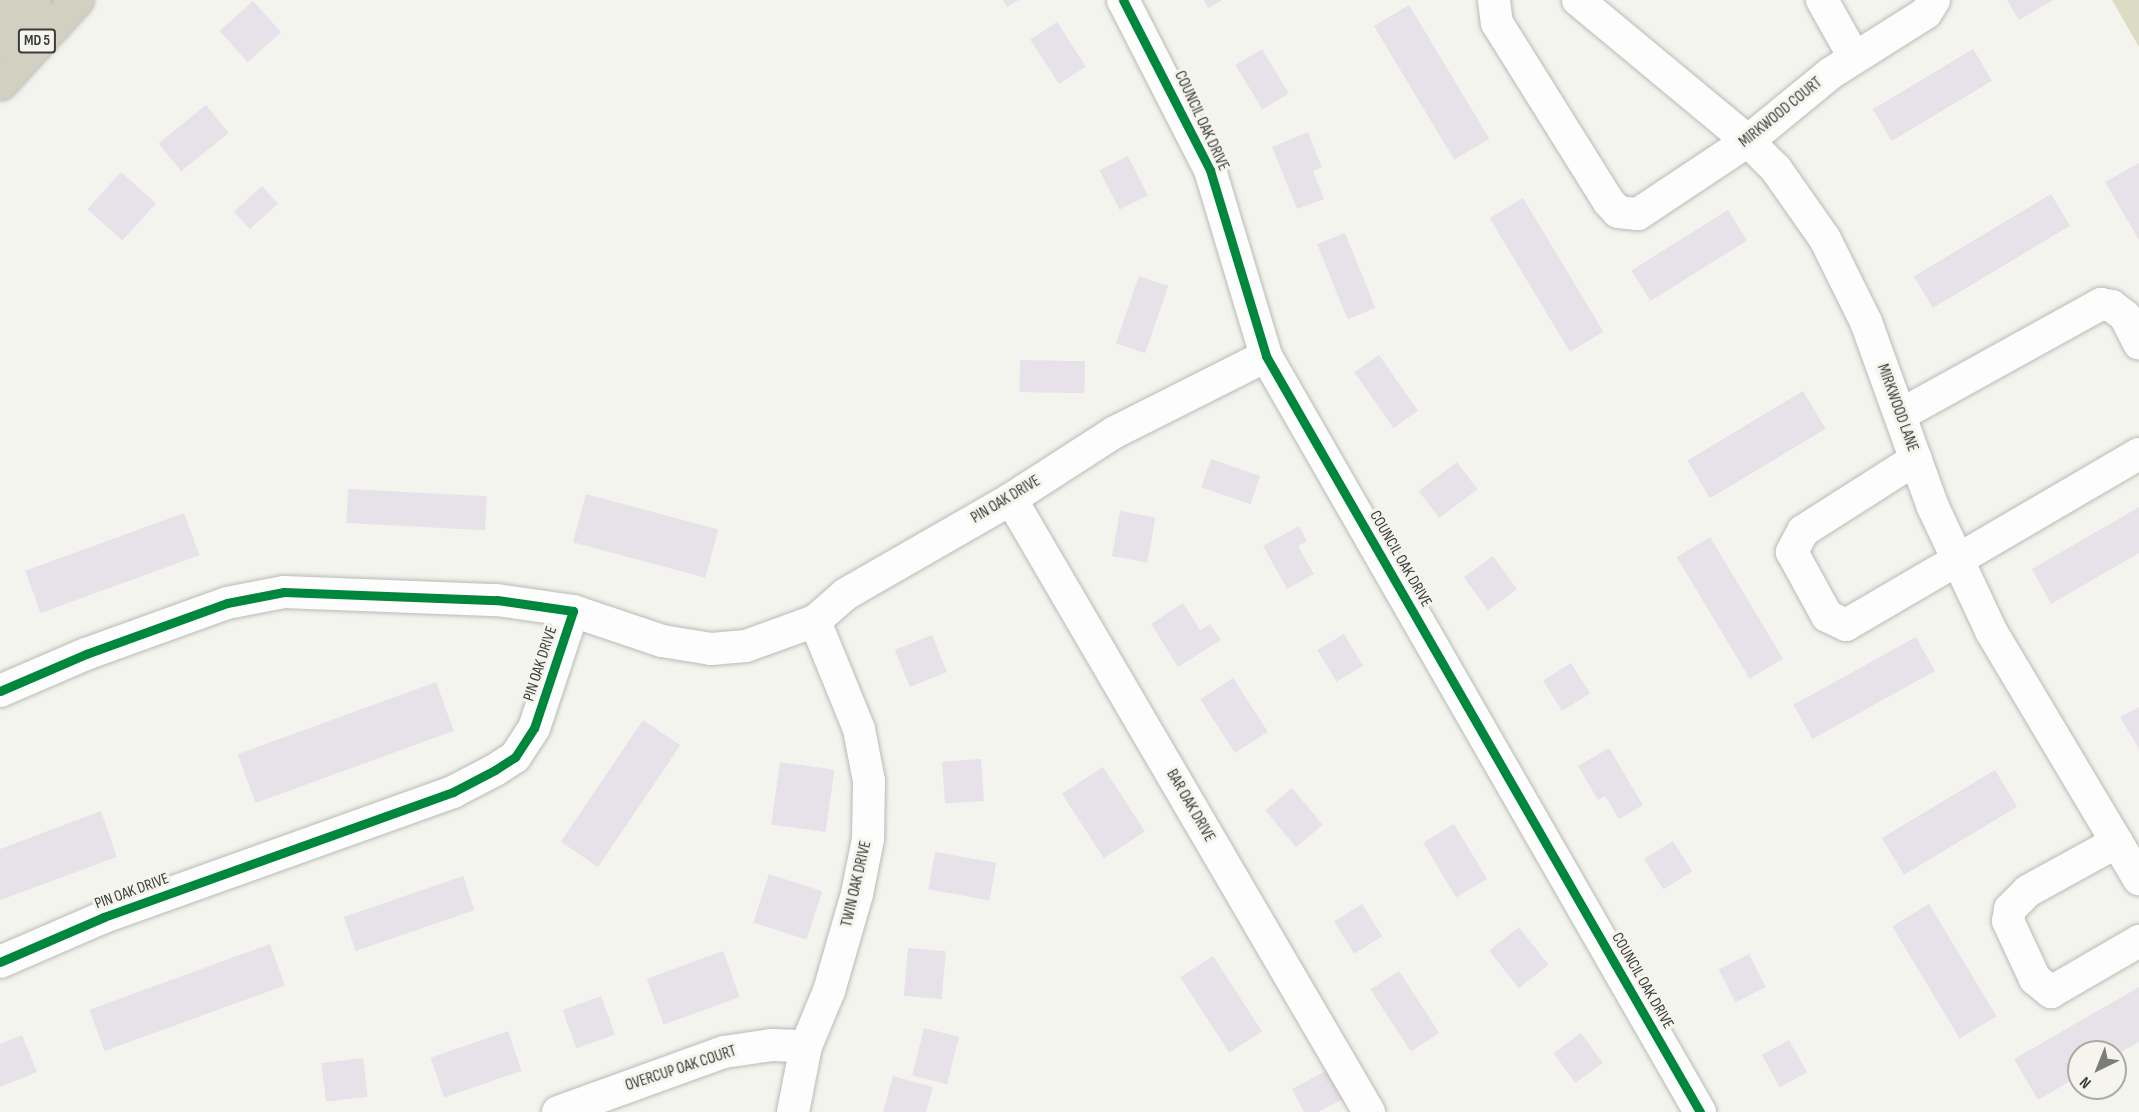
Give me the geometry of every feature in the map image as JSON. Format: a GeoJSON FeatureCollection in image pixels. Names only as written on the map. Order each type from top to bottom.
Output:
{"type":"FeatureCollection","features":[{"type":"Feature","properties":{"kind":"highway"},"geometry":{"type":"LineString","coordinates":[[0,4],[3,0]]}},
{"type":"Feature","properties":{"kind":"highway"},"geometry":{"type":"LineString","coordinates":[[0,41],[34,0]]}},
{"type":"Feature","properties":{"kind":"highway","name":"MD 5"},"geometry":{"type":"LineString","coordinates":[[0,83],[76,0]]}},
{"type":"Feature","properties":{"kind":"street","name":"COUNCIL OAK DRIVE"},"geometry":{"type":"LineString","coordinates":[[1123,0],[1210,170],[1266,356],[1700,1112]]}},
{"type":"Feature","properties":{"kind":"street","name":"MIRKWOOD COURT"},"geometry":{"type":"LineString","coordinates":[[1494,0],[1497,23],[1609,202],[1618,212],[1638,214],[1748,141],[1854,57],[1930,7]]}},
{"type":"Feature","properties":{"kind":"street","name":"MIRKWOOD LANE"},"geometry":{"type":"LineString","coordinates":[[1578,0],[1748,141],[1776,169],[1825,239],[1866,322],[1916,459],[1957,558],[1991,631],[2130,857]]}},
{"type":"Feature","properties":{"kind":"street"},"geometry":{"type":"LineString","coordinates":[[1822,0],[1854,57]]}},
{"type":"Feature","properties":{"kind":"street"},"geometry":{"type":"LineString","coordinates":[[1900,415],[2101,304],[2112,306],[2125,316],[2139,344]]}},
{"type":"Feature","properties":{"kind":"street","name":"PIN OAK DRIVE"},"geometry":{"type":"LineString","coordinates":[[0,691],[86,654],[227,603],[284,592],[497,600],[573,611],[662,641],[711,649],[746,646],[815,621],[846,594],[1011,499],[1115,432],[1266,356]]}},
{"type":"Feature","properties":{"kind":"street"},"geometry":{"type":"LineString","coordinates":[[1916,459],[1803,531],[1792,552],[1827,616],[1846,625],[1957,558],[2139,454]]}},
{"type":"Feature","properties":{"kind":"street","name":"BAR OAK DRIVE"},"geometry":{"type":"LineString","coordinates":[[1011,499],[1369,1112]]}},
{"type":"Feature","properties":{"kind":"street","name":"PIN OAK DRIVE"},"geometry":{"type":"LineString","coordinates":[[0,962],[104,917],[453,792],[495,770],[515,757],[534,728],[573,611]]}},
{"type":"Feature","properties":{"kind":"street","name":"TWIN OAK DRIVE"},"geometry":{"type":"LineString","coordinates":[[793,1112],[806,1046],[829,991],[857,894],[868,838],[869,781],[859,729],[815,621]]}},
{"type":"Feature","properties":{"kind":"street"},"geometry":{"type":"LineString","coordinates":[[2130,857],[2028,891],[2010,909],[2008,921],[2035,978],[2051,992],[2139,941]]}},
{"type":"Feature","properties":{"kind":"street","name":"OVERCUP OAK COURT"},"geometry":{"type":"LineString","coordinates":[[558,1112],[724,1052],[772,1045],[806,1046]]}},
{"type":"Feature","properties":{"kind":"green space"},"geometry":{"type":"Polygon","coordinates":[[[2112,0],[2139,0],[2139,47],[2112,0]]]}},
{"type":"Feature","properties":{"kind":"building"},"geometry":{"type":"Polygon","coordinates":[[[1003,0],[1019,0],[1007,7],[1003,0]]]}},
{"type":"Feature","properties":{"kind":"building"},"geometry":{"type":"Polygon","coordinates":[[[1204,0],[1223,0],[1208,8],[1204,0]]]}},
{"type":"Feature","properties":{"kind":"building"},"geometry":{"type":"Polygon","coordinates":[[[2007,0],[2053,0],[2019,20],[2007,0]]]}},
{"type":"Feature","properties":{"kind":"building"},"geometry":{"type":"Polygon","coordinates":[[[253,1],[281,32],[248,62],[220,31],[253,1]]]}},
{"type":"Feature","properties":{"kind":"building"},"geometry":{"type":"Polygon","coordinates":[[[1409,5],[1489,139],[1454,160],[1374,26],[1409,5]]]}},
{"type":"Feature","properties":{"kind":"building"},"geometry":{"type":"Polygon","coordinates":[[[1057,22],[1086,66],[1059,84],[1030,39],[1057,22]]]}},
{"type":"Feature","properties":{"kind":"building"},"geometry":{"type":"Polygon","coordinates":[[[1262,49],[1289,94],[1262,110],[1235,65],[1262,49]]]}},
{"type":"Feature","properties":{"kind":"building"},"geometry":{"type":"Polygon","coordinates":[[[1973,49],[1992,81],[1892,141],[1873,109],[1973,49]]]}},
{"type":"Feature","properties":{"kind":"building"},"geometry":{"type":"Polygon","coordinates":[[[206,105],[229,133],[181,171],[159,143],[206,105]]]}},
{"type":"Feature","properties":{"kind":"building"},"geometry":{"type":"Polygon","coordinates":[[[1308,132],[1322,167],[1313,171],[1324,199],[1297,209],[1272,147],[1308,132]]]}},
{"type":"Feature","properties":{"kind":"building"},"geometry":{"type":"Polygon","coordinates":[[[1128,156],[1148,195],[1119,210],[1099,171],[1128,156]]]}},
{"type":"Feature","properties":{"kind":"building"},"geometry":{"type":"Polygon","coordinates":[[[2139,163],[2139,240],[2105,182],[2139,163]]]}},
{"type":"Feature","properties":{"kind":"building"},"geometry":{"type":"Polygon","coordinates":[[[121,172],[156,203],[122,241],[88,209],[121,172]]]}},
{"type":"Feature","properties":{"kind":"building"},"geometry":{"type":"Polygon","coordinates":[[[262,186],[278,204],[250,229],[234,211],[262,186]]]}},
{"type":"Feature","properties":{"kind":"building"},"geometry":{"type":"Polygon","coordinates":[[[2051,194],[2070,226],[1933,308],[1914,276],[2051,194]]]}},
{"type":"Feature","properties":{"kind":"building"},"geometry":{"type":"Polygon","coordinates":[[[1523,198],[1603,332],[1570,352],[1490,218],[1523,198]]]}},
{"type":"Feature","properties":{"kind":"building"},"geometry":{"type":"Polygon","coordinates":[[[1728,210],[1747,241],[1650,301],[1631,270],[1728,210]]]}},
{"type":"Feature","properties":{"kind":"building"},"geometry":{"type":"Polygon","coordinates":[[[1345,233],[1375,308],[1348,319],[1317,244],[1345,233]]]}},
{"type":"Feature","properties":{"kind":"building"},"geometry":{"type":"Polygon","coordinates":[[[1139,276],[1168,286],[1145,353],[1116,343],[1139,276]]]}},
{"type":"Feature","properties":{"kind":"building"},"geometry":{"type":"Polygon","coordinates":[[[1379,355],[1418,411],[1393,428],[1354,372],[1379,355]]]}},
{"type":"Feature","properties":{"kind":"building"},"geometry":{"type":"Polygon","coordinates":[[[1020,360],[1085,361],[1084,393],[1019,392],[1020,360]]]}},
{"type":"Feature","properties":{"kind":"building"},"geometry":{"type":"Polygon","coordinates":[[[1803,391],[1826,429],[1710,498],[1687,461],[1803,391]]]}},
{"type":"Feature","properties":{"kind":"building"},"geometry":{"type":"Polygon","coordinates":[[[1211,459],[1260,476],[1250,504],[1201,487],[1211,459]]]}},
{"type":"Feature","properties":{"kind":"building"},"geometry":{"type":"Polygon","coordinates":[[[1457,462],[1477,489],[1439,518],[1419,491],[1457,462]]]}},
{"type":"Feature","properties":{"kind":"building"},"geometry":{"type":"Polygon","coordinates":[[[348,489],[487,496],[485,530],[346,523],[348,489]]]}},
{"type":"Feature","properties":{"kind":"building"},"geometry":{"type":"Polygon","coordinates":[[[586,494],[718,529],[705,578],[573,542],[586,494]]]}},
{"type":"Feature","properties":{"kind":"building"},"geometry":{"type":"Polygon","coordinates":[[[2139,507],[2139,553],[2051,604],[2032,569],[2139,507]]]}},
{"type":"Feature","properties":{"kind":"building"},"geometry":{"type":"Polygon","coordinates":[[[1120,511],[1155,517],[1147,563],[1112,556],[1120,511]]]}},
{"type":"Feature","properties":{"kind":"building"},"geometry":{"type":"Polygon","coordinates":[[[184,513],[199,555],[41,613],[25,571],[184,513]]]}},
{"type":"Feature","properties":{"kind":"building"},"geometry":{"type":"Polygon","coordinates":[[[1299,526],[1307,541],[1298,546],[1314,574],[1287,589],[1263,546],[1299,526]]]}},
{"type":"Feature","properties":{"kind":"building"},"geometry":{"type":"Polygon","coordinates":[[[1710,537],[1783,659],[1750,679],[1677,557],[1710,537]]]}},
{"type":"Feature","properties":{"kind":"building"},"geometry":{"type":"Polygon","coordinates":[[[1493,556],[1517,589],[1488,610],[1464,577],[1493,556]]]}},
{"type":"Feature","properties":{"kind":"building"},"geometry":{"type":"Polygon","coordinates":[[[1183,603],[1200,630],[1210,624],[1221,640],[1178,667],[1151,624],[1183,603]]]}},
{"type":"Feature","properties":{"kind":"building"},"geometry":{"type":"Polygon","coordinates":[[[1344,634],[1363,666],[1336,682],[1317,650],[1344,634]]]}},
{"type":"Feature","properties":{"kind":"building"},"geometry":{"type":"Polygon","coordinates":[[[932,635],[947,672],[910,687],[895,650],[932,635]]]}},
{"type":"Feature","properties":{"kind":"building"},"geometry":{"type":"Polygon","coordinates":[[[1916,637],[1935,671],[1812,739],[1794,705],[1916,637]]]}},
{"type":"Feature","properties":{"kind":"building"},"geometry":{"type":"Polygon","coordinates":[[[1571,663],[1590,694],[1562,711],[1543,680],[1571,663]]]}},
{"type":"Feature","properties":{"kind":"building"},"geometry":{"type":"Polygon","coordinates":[[[1233,678],[1268,732],[1235,753],[1200,699],[1233,678]]]}},
{"type":"Feature","properties":{"kind":"building"},"geometry":{"type":"Polygon","coordinates":[[[436,682],[454,731],[256,803],[238,754],[436,682]]]}},
{"type":"Feature","properties":{"kind":"building"},"geometry":{"type":"Polygon","coordinates":[[[2139,707],[2139,749],[2120,717],[2139,707]]]}},
{"type":"Feature","properties":{"kind":"building"},"geometry":{"type":"Polygon","coordinates":[[[643,720],[680,745],[598,867],[561,842],[643,720]]]}},
{"type":"Feature","properties":{"kind":"building"},"geometry":{"type":"Polygon","coordinates":[[[1609,748],[1643,805],[1619,819],[1605,796],[1598,800],[1578,766],[1609,748]]]}},
{"type":"Feature","properties":{"kind":"building"},"geometry":{"type":"Polygon","coordinates":[[[981,759],[984,801],[945,804],[942,762],[981,759]]]}},
{"type":"Feature","properties":{"kind":"building"},"geometry":{"type":"Polygon","coordinates":[[[780,762],[834,770],[826,832],[771,824],[780,762]]]}},
{"type":"Feature","properties":{"kind":"building"},"geometry":{"type":"Polygon","coordinates":[[[1103,767],[1145,832],[1104,858],[1062,794],[1103,767]]]}},
{"type":"Feature","properties":{"kind":"building"},"geometry":{"type":"Polygon","coordinates":[[[1995,770],[2017,807],[1904,875],[1882,838],[1995,770]]]}},
{"type":"Feature","properties":{"kind":"building"},"geometry":{"type":"Polygon","coordinates":[[[1292,788],[1323,825],[1296,847],[1265,810],[1292,788]]]}},
{"type":"Feature","properties":{"kind":"building"},"geometry":{"type":"Polygon","coordinates":[[[101,811],[117,857],[0,900],[0,849],[101,811]]]}},
{"type":"Feature","properties":{"kind":"building"},"geometry":{"type":"Polygon","coordinates":[[[1454,824],[1487,879],[1456,897],[1423,843],[1454,824]]]}},
{"type":"Feature","properties":{"kind":"building"},"geometry":{"type":"Polygon","coordinates":[[[1673,841],[1692,872],[1663,890],[1644,859],[1673,841]]]}},
{"type":"Feature","properties":{"kind":"building"},"geometry":{"type":"Polygon","coordinates":[[[935,852],[996,863],[989,900],[928,889],[935,852]]]}},
{"type":"Feature","properties":{"kind":"building"},"geometry":{"type":"Polygon","coordinates":[[[769,874],[822,891],[806,940],[753,923],[769,874]]]}},
{"type":"Feature","properties":{"kind":"building"},"geometry":{"type":"Polygon","coordinates":[[[463,876],[475,910],[356,951],[344,917],[463,876]]]}},
{"type":"Feature","properties":{"kind":"building"},"geometry":{"type":"Polygon","coordinates":[[[1362,904],[1382,936],[1354,954],[1334,921],[1362,904]]]}},
{"type":"Feature","properties":{"kind":"building"},"geometry":{"type":"Polygon","coordinates":[[[1929,904],[1996,1016],[1960,1038],[1892,926],[1929,904]]]}},
{"type":"Feature","properties":{"kind":"building"},"geometry":{"type":"Polygon","coordinates":[[[1519,927],[1549,965],[1519,988],[1489,950],[1519,927]]]}},
{"type":"Feature","properties":{"kind":"building"},"geometry":{"type":"Polygon","coordinates":[[[270,944],[285,985],[105,1051],[90,1010],[270,944]]]}},
{"type":"Feature","properties":{"kind":"building"},"geometry":{"type":"Polygon","coordinates":[[[908,948],[946,951],[942,999],[904,996],[908,948]]]}},
{"type":"Feature","properties":{"kind":"building"},"geometry":{"type":"Polygon","coordinates":[[[723,951],[740,997],[664,1025],[647,979],[723,951]]]}},
{"type":"Feature","properties":{"kind":"building"},"geometry":{"type":"Polygon","coordinates":[[[1749,954],[1766,987],[1736,1002],[1719,969],[1749,954]]]}},
{"type":"Feature","properties":{"kind":"building"},"geometry":{"type":"Polygon","coordinates":[[[1213,956],[1262,1031],[1229,1053],[1180,977],[1213,956]]]}},
{"type":"Feature","properties":{"kind":"building"},"geometry":{"type":"Polygon","coordinates":[[[1399,971],[1439,1033],[1411,1052],[1370,990],[1399,971]]]}},
{"type":"Feature","properties":{"kind":"building"},"geometry":{"type":"Polygon","coordinates":[[[2139,987],[2139,1042],[2127,1048],[2127,1040],[2067,1040],[2067,1083],[2038,1100],[2014,1059],[2139,987]]]}},
{"type":"Feature","properties":{"kind":"building"},"geometry":{"type":"Polygon","coordinates":[[[601,996],[615,1035],[576,1049],[562,1010],[601,996]]]}},
{"type":"Feature","properties":{"kind":"building"},"geometry":{"type":"Polygon","coordinates":[[[924,1028],[959,1037],[947,1084],[912,1076],[924,1028]]]}},
{"type":"Feature","properties":{"kind":"building"},"geometry":{"type":"Polygon","coordinates":[[[508,1031],[522,1071],[444,1097],[430,1058],[508,1031]]]}},
{"type":"Feature","properties":{"kind":"building"},"geometry":{"type":"Polygon","coordinates":[[[1581,1033],[1603,1063],[1575,1083],[1553,1053],[1581,1033]]]}},
{"type":"Feature","properties":{"kind":"building"},"geometry":{"type":"Polygon","coordinates":[[[22,1035],[37,1072],[0,1087],[0,1044],[22,1035]]]}},
{"type":"Feature","properties":{"kind":"building"},"geometry":{"type":"Polygon","coordinates":[[[1789,1040],[1807,1072],[1780,1087],[1762,1055],[1789,1040]]]}},
{"type":"Feature","properties":{"kind":"building"},"geometry":{"type":"Polygon","coordinates":[[[363,1058],[368,1097],[326,1102],[321,1063],[363,1058]]]}},
{"type":"Feature","properties":{"kind":"building"},"geometry":{"type":"Polygon","coordinates":[[[1333,1067],[1348,1096],[1318,1112],[1304,1112],[1292,1089],[1333,1067]]]}},
{"type":"Feature","properties":{"kind":"building"},"geometry":{"type":"Polygon","coordinates":[[[893,1076],[933,1087],[926,1112],[883,1112],[893,1076]]]}},
{"type":"Feature","properties":{"kind":"cycle path"},"geometry":{"type":"LineString","coordinates":[[1123,0],[1210,170],[1266,356],[1700,1112]]}},
{"type":"Feature","properties":{"kind":"cycle path"},"geometry":{"type":"LineString","coordinates":[[0,691],[86,654],[227,603],[284,592],[497,600],[573,611],[534,728],[515,757],[495,770],[453,792],[104,917],[0,962]]}}]}
